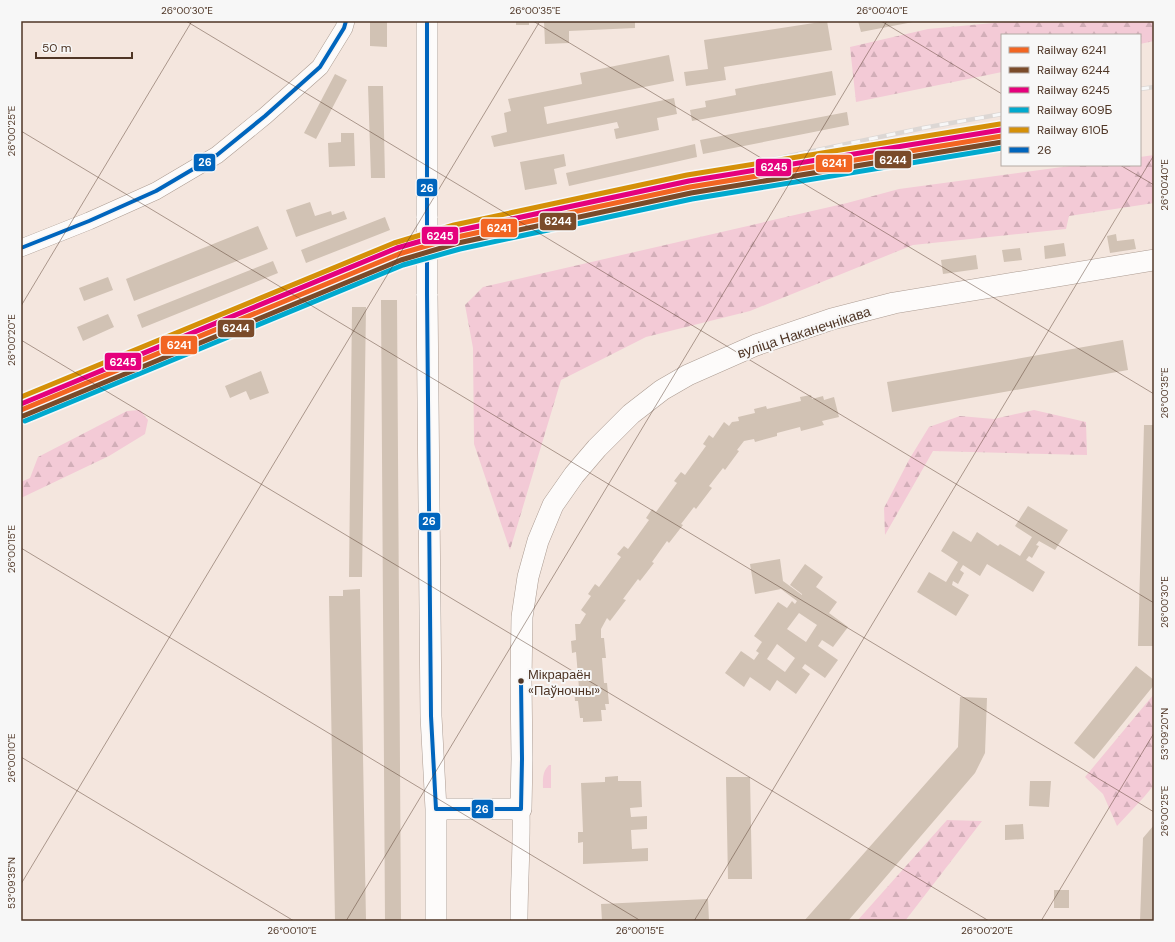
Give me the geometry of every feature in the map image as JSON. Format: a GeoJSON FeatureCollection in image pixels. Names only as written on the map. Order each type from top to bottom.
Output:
{"type":"FeatureCollection","features":[{"type":"Feature","properties":{"kind":"main road"},"geometry":{"type":"LineString","coordinates":[[427,21],[427,294],[431,716],[436,809],[436,921]]}},
{"type":"Feature","properties":{"kind":"main road","name":"вуліца Наканечнікава"},"geometry":{"type":"LineString","coordinates":[[521,809],[522,617],[528,577],[538,541],[553,506],[574,475],[597,448],[631,414],[662,390],[688,375],[756,345],[832,319],[900,302],[1154,260]]}},
{"type":"Feature","properties":{"kind":"main road"},"geometry":{"type":"LineString","coordinates":[[436,809],[521,809]]}},
{"type":"Feature","properties":{"kind":"street"},"geometry":{"type":"LineString","coordinates":[[21,248],[90,221],[156,191],[217,155],[265,116],[320,67],[344,28],[346,21]]}},
{"type":"Feature","properties":{"kind":"street","name":"вуліца Наканечнікава"},"geometry":{"type":"LineString","coordinates":[[519,921],[519,884],[522,837],[521,809]]}},
{"type":"Feature","properties":{"kind":"green space"},"geometry":{"type":"Polygon","coordinates":[[[1015,21],[1154,21],[1154,41],[1141,44],[1141,34],[1001,34],[1001,72],[856,102],[850,47],[928,29],[1015,21]]]}},
{"type":"Feature","properties":{"kind":"green space"},"geometry":{"type":"Polygon","coordinates":[[[1154,155],[1154,203],[1069,216],[1066,229],[913,245],[750,311],[646,337],[561,380],[510,550],[474,444],[473,348],[465,305],[483,287],[847,203],[899,189],[1070,166],[1141,166],[1141,157],[1154,155]]]}},
{"type":"Feature","properties":{"kind":"green space"},"geometry":{"type":"Polygon","coordinates":[[[140,410],[148,420],[145,434],[109,456],[21,498],[21,482],[30,478],[38,457],[127,411],[140,410]]]}},
{"type":"Feature","properties":{"kind":"green space"},"geometry":{"type":"Polygon","coordinates":[[[1034,410],[1086,422],[1087,455],[933,451],[885,535],[884,508],[910,458],[929,427],[960,416],[994,419],[1034,410]]]}},
{"type":"Feature","properties":{"kind":"green space"},"geometry":{"type":"Polygon","coordinates":[[[1154,694],[1154,785],[1117,826],[1103,794],[1085,777],[1154,694]]]}},
{"type":"Feature","properties":{"kind":"green space"},"geometry":{"type":"Polygon","coordinates":[[[549,765],[551,765],[551,788],[543,788],[544,773],[549,765]]]}},
{"type":"Feature","properties":{"kind":"green space"},"geometry":{"type":"Polygon","coordinates":[[[947,820],[982,821],[905,921],[857,921],[947,820]]]}},
{"type":"Feature","properties":{"kind":"building"},"geometry":{"type":"Polygon","coordinates":[[[370,21],[387,21],[387,47],[370,46],[370,21]]]}},
{"type":"Feature","properties":{"kind":"building"},"geometry":{"type":"Polygon","coordinates":[[[516,21],[529,21],[529,25],[516,25],[516,21]]]}},
{"type":"Feature","properties":{"kind":"building"},"geometry":{"type":"Polygon","coordinates":[[[544,21],[635,21],[635,28],[569,31],[569,43],[545,44],[544,21]]]}},
{"type":"Feature","properties":{"kind":"building"},"geometry":{"type":"Polygon","coordinates":[[[827,21],[832,50],[724,67],[726,80],[686,86],[684,72],[708,69],[704,40],[827,21]]]}},
{"type":"Feature","properties":{"kind":"building"},"geometry":{"type":"Polygon","coordinates":[[[858,21],[913,21],[913,22],[861,32],[858,21]]]}},
{"type":"Feature","properties":{"kind":"building"},"geometry":{"type":"Polygon","coordinates":[[[669,55],[674,81],[544,107],[547,124],[674,98],[677,114],[657,118],[659,130],[616,139],[614,129],[619,128],[617,122],[494,147],[491,136],[507,132],[504,113],[511,111],[508,99],[582,84],[580,73],[669,55]]]}},
{"type":"Feature","properties":{"kind":"building"},"geometry":{"type":"Polygon","coordinates":[[[832,71],[836,95],[692,121],[690,110],[706,107],[705,101],[736,95],[735,89],[832,71]]]}},
{"type":"Feature","properties":{"kind":"building"},"geometry":{"type":"Polygon","coordinates":[[[335,74],[347,80],[316,139],[304,133],[335,74]]]}},
{"type":"Feature","properties":{"kind":"building"},"geometry":{"type":"Polygon","coordinates":[[[368,86],[383,86],[385,178],[371,178],[368,86]]]}},
{"type":"Feature","properties":{"kind":"building"},"geometry":{"type":"Polygon","coordinates":[[[847,112],[849,125],[703,154],[700,140],[847,112]]]}},
{"type":"Feature","properties":{"kind":"building"},"geometry":{"type":"Polygon","coordinates":[[[341,133],[354,133],[355,166],[329,167],[328,143],[341,142],[341,133]]]}},
{"type":"Feature","properties":{"kind":"building"},"geometry":{"type":"Polygon","coordinates":[[[695,144],[697,157],[569,186],[566,173],[695,144]]]}},
{"type":"Feature","properties":{"kind":"building"},"geometry":{"type":"Polygon","coordinates":[[[564,154],[566,166],[554,169],[557,184],[525,190],[520,162],[564,154]]]}},
{"type":"Feature","properties":{"kind":"building"},"geometry":{"type":"Polygon","coordinates":[[[310,202],[315,216],[331,211],[332,215],[344,211],[347,219],[296,237],[286,210],[310,202]]]}},
{"type":"Feature","properties":{"kind":"building"},"geometry":{"type":"Polygon","coordinates":[[[385,217],[390,230],[306,263],[301,250],[385,217]]]}},
{"type":"Feature","properties":{"kind":"building"},"geometry":{"type":"Polygon","coordinates":[[[258,226],[268,249],[134,301],[126,279],[258,226]]]}},
{"type":"Feature","properties":{"kind":"building"},"geometry":{"type":"Polygon","coordinates":[[[1116,234],[1117,241],[1134,239],[1136,249],[1110,253],[1107,236],[1116,234]]]}},
{"type":"Feature","properties":{"kind":"building"},"geometry":{"type":"Polygon","coordinates":[[[1064,243],[1066,256],[1045,259],[1044,246],[1064,243]]]}},
{"type":"Feature","properties":{"kind":"building"},"geometry":{"type":"Polygon","coordinates":[[[1020,248],[1022,260],[1004,262],[1002,250],[1020,248]]]}},
{"type":"Feature","properties":{"kind":"building"},"geometry":{"type":"Polygon","coordinates":[[[976,255],[978,269],[943,274],[941,260],[976,255]]]}},
{"type":"Feature","properties":{"kind":"building"},"geometry":{"type":"Polygon","coordinates":[[[273,261],[278,273],[142,328],[137,315],[273,261]]]}},
{"type":"Feature","properties":{"kind":"building"},"geometry":{"type":"Polygon","coordinates":[[[108,277],[113,290],[84,301],[79,288],[108,277]]]}},
{"type":"Feature","properties":{"kind":"building"},"geometry":{"type":"Polygon","coordinates":[[[381,300],[397,300],[401,921],[385,921],[381,300]]]}},
{"type":"Feature","properties":{"kind":"building"},"geometry":{"type":"Polygon","coordinates":[[[352,307],[366,307],[362,577],[349,577],[352,307]]]}},
{"type":"Feature","properties":{"kind":"building"},"geometry":{"type":"Polygon","coordinates":[[[108,314],[114,327],[83,341],[77,327],[108,314]]]}},
{"type":"Feature","properties":{"kind":"building"},"geometry":{"type":"Polygon","coordinates":[[[1123,340],[1128,370],[892,412],[887,382],[1123,340]]]}},
{"type":"Feature","properties":{"kind":"building"},"geometry":{"type":"Polygon","coordinates":[[[261,371],[269,393],[250,400],[246,391],[230,398],[225,386],[261,371]]]}},
{"type":"Feature","properties":{"kind":"building"},"geometry":{"type":"Polygon","coordinates":[[[811,395],[812,399],[823,396],[824,400],[834,397],[839,417],[822,421],[824,425],[801,431],[800,427],[777,433],[777,436],[755,442],[754,439],[744,441],[737,450],[739,451],[725,470],[723,468],[709,486],[712,488],[696,509],[694,507],[681,524],[683,525],[669,543],[667,541],[652,562],[654,563],[640,581],[638,579],[623,599],[626,600],[610,621],[607,618],[601,629],[601,638],[604,638],[606,658],[602,658],[604,683],[607,683],[609,704],[605,704],[606,710],[601,710],[602,721],[583,722],[583,718],[580,718],[578,701],[575,701],[574,688],[579,688],[576,652],[572,653],[571,641],[576,640],[575,624],[580,624],[586,614],[581,610],[591,596],[588,594],[595,584],[599,587],[621,557],[617,554],[624,546],[628,549],[649,520],[646,518],[652,509],[656,512],[677,483],[674,481],[681,472],[685,475],[706,446],[703,444],[709,435],[713,438],[724,422],[729,426],[732,422],[739,421],[738,417],[755,413],[754,409],[766,406],[767,409],[801,401],[800,397],[811,395]]]}},
{"type":"Feature","properties":{"kind":"building"},"geometry":{"type":"Polygon","coordinates":[[[1144,425],[1154,425],[1154,646],[1138,646],[1144,425]]]}},
{"type":"Feature","properties":{"kind":"building"},"geometry":{"type":"Polygon","coordinates":[[[1028,506],[1068,530],[1055,550],[1039,541],[1036,545],[1039,546],[1032,558],[1029,556],[1026,560],[1045,572],[1033,592],[987,564],[980,576],[963,565],[960,570],[964,573],[958,584],[953,581],[952,585],[969,595],[956,616],[917,592],[929,572],[946,582],[958,562],[941,551],[953,531],[971,542],[977,532],[998,546],[1000,544],[1020,556],[1032,537],[1015,526],[1028,506]]]}},
{"type":"Feature","properties":{"kind":"building"},"geometry":{"type":"Polygon","coordinates":[[[780,559],[783,581],[802,595],[790,585],[805,564],[823,577],[816,587],[837,602],[829,613],[848,627],[833,647],[822,640],[818,646],[838,660],[825,678],[805,664],[802,668],[810,674],[796,694],[777,680],[770,691],[750,677],[744,687],[725,673],[741,651],[754,660],[759,653],[756,651],[762,642],[754,636],[778,602],[787,608],[792,601],[795,604],[797,601],[781,589],[755,594],[750,564],[780,559]],[[799,613],[787,629],[806,642],[817,625],[799,613]],[[777,644],[767,659],[785,672],[795,658],[777,644]]]}},
{"type":"Feature","properties":{"kind":"building"},"geometry":{"type":"Polygon","coordinates":[[[360,589],[366,921],[335,921],[329,596],[343,596],[343,590],[360,589]]]}},
{"type":"Feature","properties":{"kind":"building"},"geometry":{"type":"Polygon","coordinates":[[[1136,666],[1154,680],[1154,685],[1094,759],[1074,743],[1136,666]]]}},
{"type":"Feature","properties":{"kind":"building"},"geometry":{"type":"Polygon","coordinates":[[[960,697],[987,698],[985,753],[975,773],[848,921],[804,921],[958,747],[960,697]]]}},
{"type":"Feature","properties":{"kind":"building"},"geometry":{"type":"Polygon","coordinates":[[[618,776],[618,781],[641,781],[642,807],[630,808],[631,817],[647,816],[647,829],[631,830],[632,849],[648,848],[648,861],[583,864],[583,842],[578,843],[578,832],[583,832],[581,783],[605,782],[605,777],[618,776]]]}},
{"type":"Feature","properties":{"kind":"building"},"geometry":{"type":"Polygon","coordinates":[[[726,777],[750,777],[752,879],[728,879],[726,777]]]}},
{"type":"Feature","properties":{"kind":"building"},"geometry":{"type":"Polygon","coordinates":[[[1030,781],[1051,781],[1049,807],[1029,806],[1030,781]]]}},
{"type":"Feature","properties":{"kind":"building"},"geometry":{"type":"Polygon","coordinates":[[[1023,824],[1024,839],[1005,840],[1005,825],[1023,824]]]}},
{"type":"Feature","properties":{"kind":"building"},"geometry":{"type":"Polygon","coordinates":[[[1154,825],[1154,921],[1140,921],[1143,838],[1154,825]]]}},
{"type":"Feature","properties":{"kind":"building"},"geometry":{"type":"Polygon","coordinates":[[[1054,890],[1069,890],[1069,908],[1054,908],[1054,890]]]}},
{"type":"Feature","properties":{"kind":"building"},"geometry":{"type":"Polygon","coordinates":[[[708,899],[709,921],[602,921],[601,904],[708,899]]]}},
{"type":"Feature","properties":{"kind":"railway"},"geometry":{"type":"LineString","coordinates":[[1141,89],[1154,87]]}},
{"type":"Feature","properties":{"kind":"railway"},"geometry":{"type":"LineString","coordinates":[[587,198],[923,128],[1001,114]]}},
{"type":"Feature","properties":{"kind":"railway"},"geometry":{"type":"LineString","coordinates":[[852,147],[887,144],[1001,125]]}},
{"type":"Feature","properties":{"kind":"railway"},"geometry":{"type":"LineString","coordinates":[[21,419],[203,342],[378,272],[457,246],[567,221],[767,183],[875,156]]}},
{"type":"Feature","properties":{"kind":"railway"},"geometry":{"type":"LineString","coordinates":[[21,405],[71,390]]}},
{"type":"Feature","properties":{"kind":"rail line","name":"610Б"},"geometry":{"type":"LineString","coordinates":[[21,397],[394,243],[454,225],[687,175],[1000,124]]}},
{"type":"Feature","properties":{"kind":"rail line","name":"6245"},"geometry":{"type":"LineString","coordinates":[[21,404],[397,248],[456,231],[689,181],[1001,130]]}},
{"type":"Feature","properties":{"kind":"rail line","name":"6241"},"geometry":{"type":"LineString","coordinates":[[21,410],[399,254],[457,237],[690,187],[1001,136]]}},
{"type":"Feature","properties":{"kind":"rail line","name":"6244"},"geometry":{"type":"LineString","coordinates":[[23,416],[401,260],[458,243],[691,193],[1001,142]]}},
{"type":"Feature","properties":{"kind":"rail line","name":"609Б"},"geometry":{"type":"LineString","coordinates":[[25,421],[403,265],[460,249],[692,199],[1001,148]]}},
{"type":"Feature","properties":{"kind":"transit line","name":"26"},"geometry":{"type":"LineString","coordinates":[[21,248],[89,221],[156,191],[217,155],[265,116],[320,67],[344,28],[346,21]]}},
{"type":"Feature","properties":{"kind":"transit line","name":"26"},"geometry":{"type":"LineString","coordinates":[[427,21],[427,294],[431,716],[436,809],[521,809],[521,681]]}},
{"type":"Feature","properties":{"kind":"place","name":"Мікрараён «Паўночны»"},"geometry":{"type":"Point","coordinates":[521,681]}}]}
